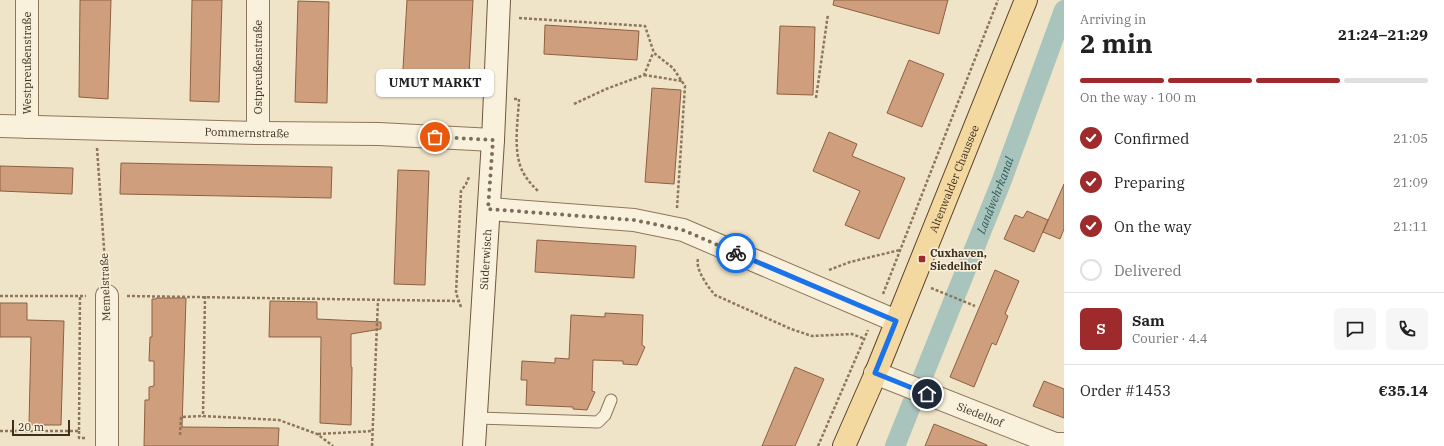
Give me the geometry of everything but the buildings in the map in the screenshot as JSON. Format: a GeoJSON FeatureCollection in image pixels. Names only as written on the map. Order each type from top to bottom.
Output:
{"type":"FeatureCollection","features":[{"type":"Feature","properties":{"kind":"main road","name":"Altenwalder Chaussee"},"geometry":{"type":"LineString","coordinates":[[844,446],[886,347],[1025,0]]}},
{"type":"Feature","properties":{"kind":"street","name":"Westpreußenstraße"},"geometry":{"type":"LineString","coordinates":[[27,0],[27,127]]}},
{"type":"Feature","properties":{"kind":"street","name":"Ostpreußenstraße"},"geometry":{"type":"LineString","coordinates":[[258,0],[258,133]]}},
{"type":"Feature","properties":{"kind":"street","name":"Süderwisch"},"geometry":{"type":"LineString","coordinates":[[474,446],[493,140],[499,0]]}},
{"type":"Feature","properties":{"kind":"street","name":"Pommernstraße"},"geometry":{"type":"LineString","coordinates":[[0,126],[258,133],[379,134],[493,140]]}},
{"type":"Feature","properties":{"kind":"street"},"geometry":{"type":"LineString","coordinates":[[488,209],[634,220],[676,228],[896,321]]}},
{"type":"Feature","properties":{"kind":"street","name":"Memelstraße"},"geometry":{"type":"LineString","coordinates":[[106,446],[107,296]]}},
{"type":"Feature","properties":{"kind":"street","name":"Siedelhof"},"geometry":{"type":"LineString","coordinates":[[875,373],[1055,444],[1064,444]]}},
{"type":"Feature","properties":{"kind":"lane"},"geometry":{"type":"LineString","coordinates":[[476,418],[598,422],[604,415],[611,400]]}},
{"type":"Feature","properties":{"kind":"path"},"geometry":{"type":"LineString","coordinates":[[818,446],[876,312],[998,0]]}},
{"type":"Feature","properties":{"kind":"path"},"geometry":{"type":"LineString","coordinates":[[816,98],[828,14]]}},
{"type":"Feature","properties":{"kind":"path"},"geometry":{"type":"LineString","coordinates":[[519,18],[645,26],[654,53],[673,68],[685,86],[676,228]]}},
{"type":"Feature","properties":{"kind":"path"},"geometry":{"type":"LineString","coordinates":[[644,75],[654,53]]}},
{"type":"Feature","properties":{"kind":"path"},"geometry":{"type":"LineString","coordinates":[[574,104],[606,89],[644,75],[682,81]]}},
{"type":"Feature","properties":{"kind":"path"},"geometry":{"type":"LineString","coordinates":[[514,99],[519,99],[517,149],[519,162],[523,173],[530,183],[542,195]]}},
{"type":"Feature","properties":{"kind":"path","name":"Memelstraße"},"geometry":{"type":"LineString","coordinates":[[96,129],[107,296]]}},
{"type":"Feature","properties":{"kind":"path"},"geometry":{"type":"LineString","coordinates":[[462,310],[456,293],[461,191],[466,184],[471,171]]}},
{"type":"Feature","properties":{"kind":"path"},"geometry":{"type":"LineString","coordinates":[[704,239],[697,263],[707,286],[715,295],[791,329],[812,336],[852,334],[886,347]]}},
{"type":"Feature","properties":{"kind":"path"},"geometry":{"type":"LineString","coordinates":[[802,281],[850,262],[900,250]]}},
{"type":"Feature","properties":{"kind":"path"},"geometry":{"type":"LineString","coordinates":[[940,292],[976,306]]}},
{"type":"Feature","properties":{"kind":"path"},"geometry":{"type":"LineString","coordinates":[[0,296],[205,296],[459,301]]}},
{"type":"Feature","properties":{"kind":"path"},"geometry":{"type":"LineString","coordinates":[[0,431],[79,430],[80,296]]}},
{"type":"Feature","properties":{"kind":"path"},"geometry":{"type":"LineString","coordinates":[[203,416],[205,296]]}},
{"type":"Feature","properties":{"kind":"path"},"geometry":{"type":"LineString","coordinates":[[372,446],[378,300]]}},
{"type":"Feature","properties":{"kind":"path"},"geometry":{"type":"LineString","coordinates":[[180,435],[181,417],[203,416],[279,420],[317,434],[333,446]]}},
{"type":"Feature","properties":{"kind":"path"},"geometry":{"type":"LineString","coordinates":[[317,434],[373,431]]}},
{"type":"Feature","properties":{"kind":"waterway","name":"Landwehrkanal"},"geometry":{"type":"LineString","coordinates":[[895,446],[1002,180],[1064,10]]}},
{"type":"Feature","properties":{"kind":"way so far"},"geometry":{"type":"LineString","coordinates":[[435,137],[493,140],[488,209],[634,220],[683,230],[736,253]]}},
{"type":"Feature","properties":{"kind":"place","name":"UMUT MARKT"},"geometry":{"type":"Point","coordinates":[435,137]}},
{"type":"Feature","properties":{"kind":"place","name":"Cuxhaven, Siedelhof"},"geometry":{"type":"Point","coordinates":[922,259]}},
{"type":"Feature","properties":{"kind":"route"},"geometry":{"type":"LineString","coordinates":[[736,253],[896,321],[875,373],[927,394]]}}]}
